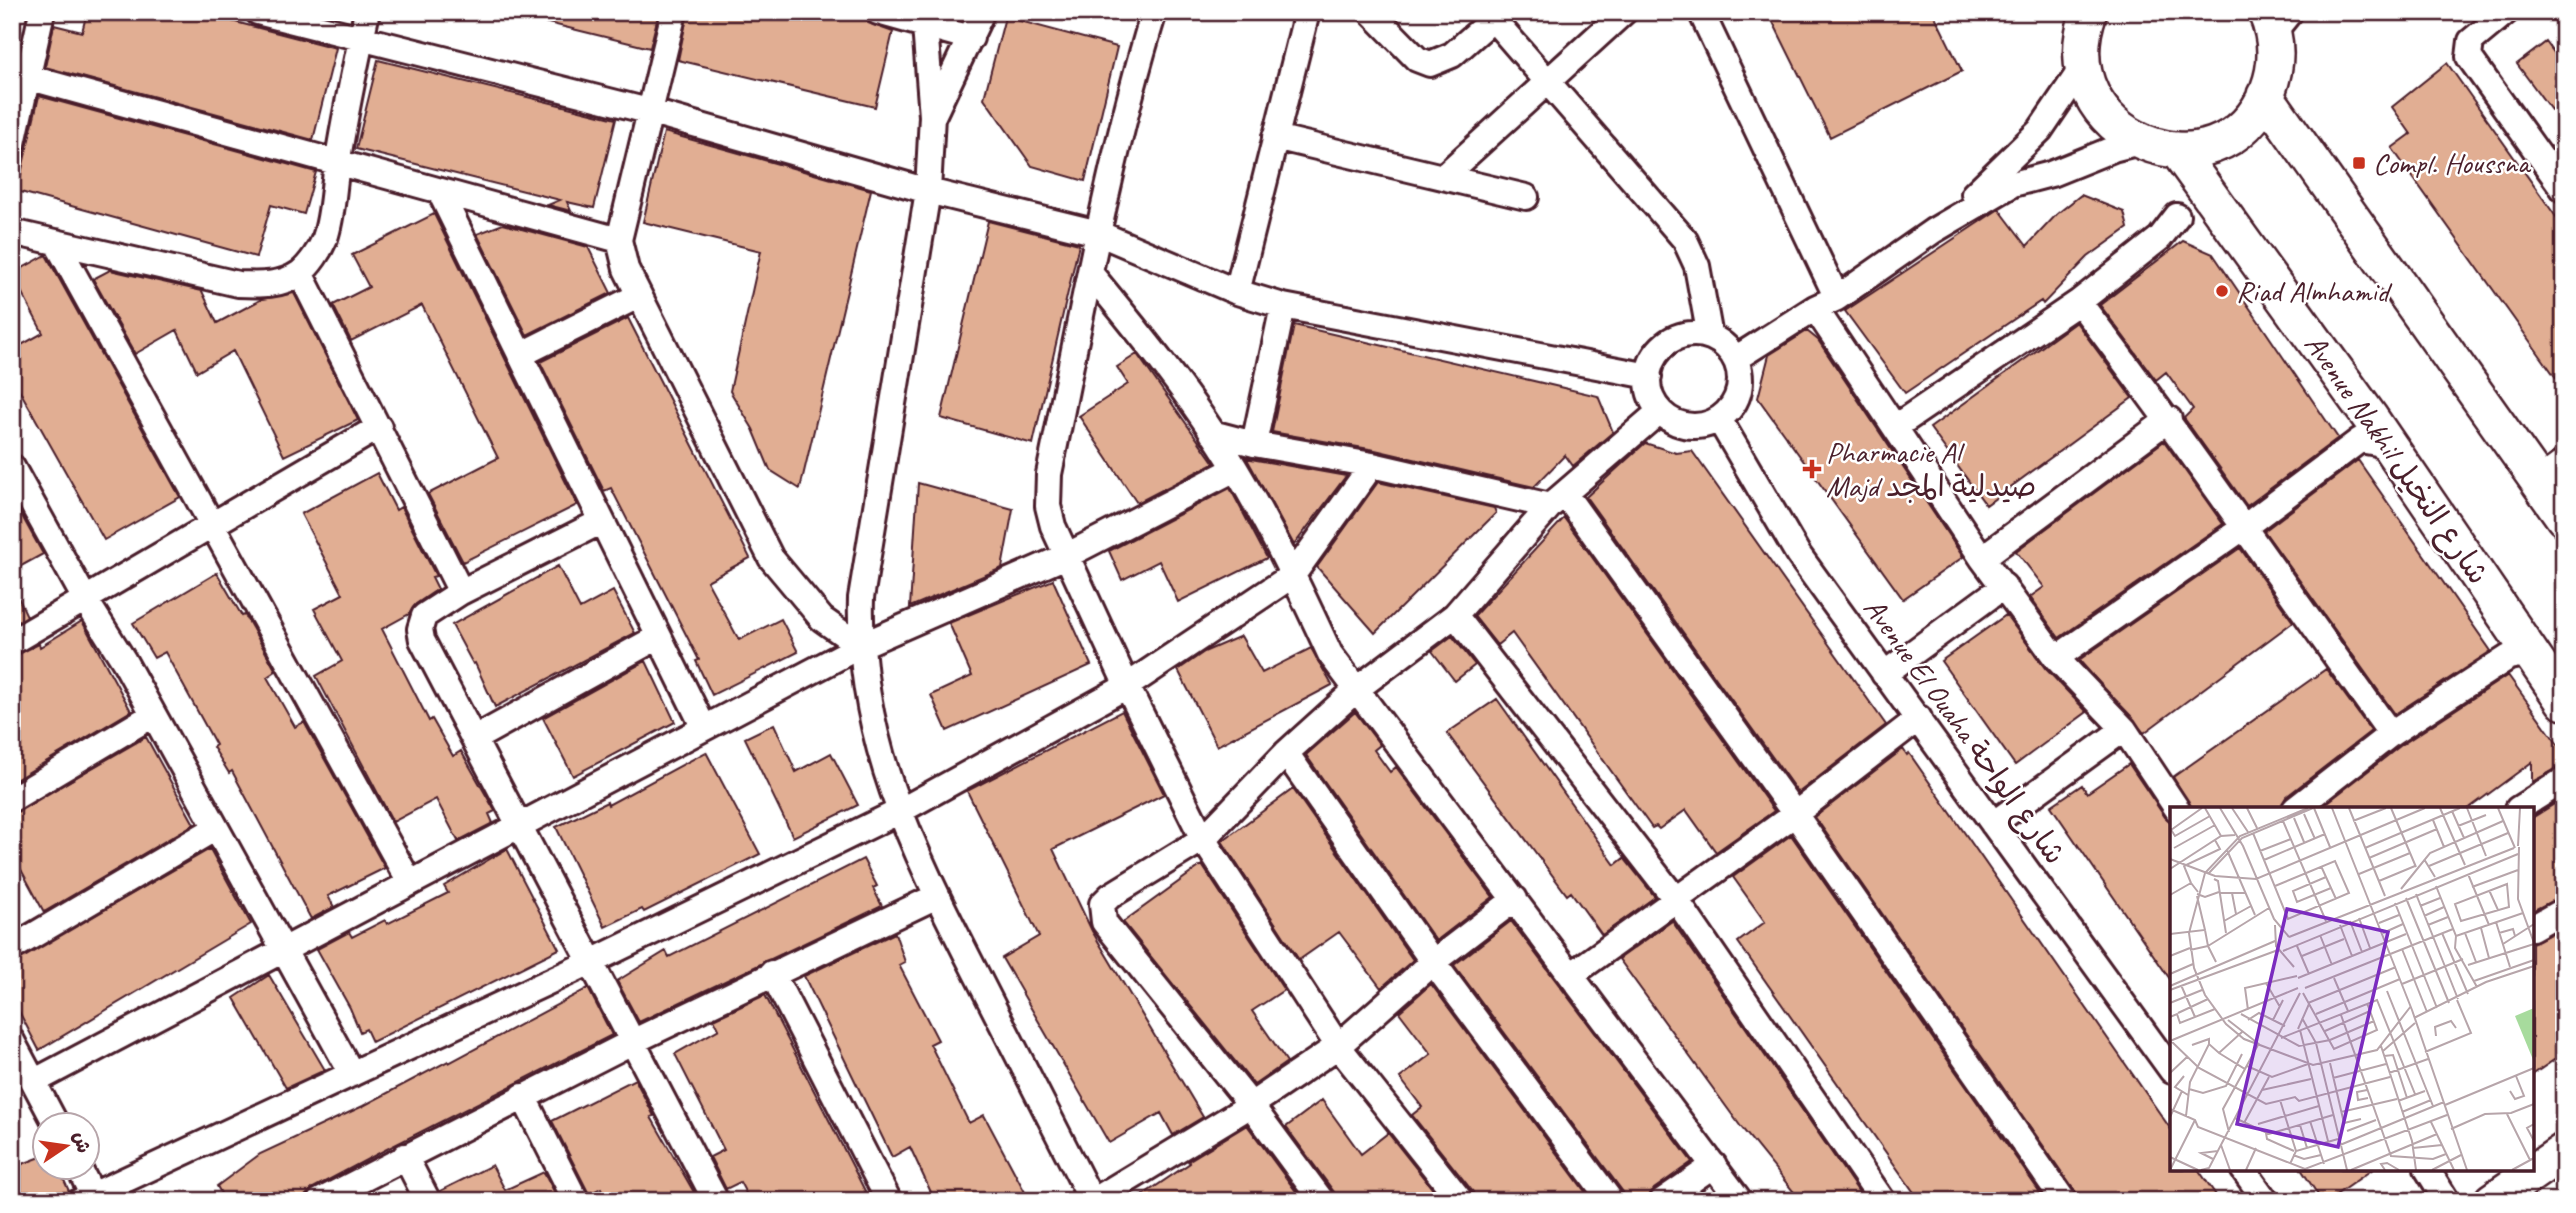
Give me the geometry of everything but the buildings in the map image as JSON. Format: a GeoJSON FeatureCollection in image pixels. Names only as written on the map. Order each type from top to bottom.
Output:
{"type":"FeatureCollection","features":[{"type":"Feature","properties":{"kind":"street"},"geometry":{"type":"LineString","coordinates":[[12,148],[42,12]]}},
{"type":"Feature","properties":{"kind":"street"},"geometry":{"type":"LineString","coordinates":[[258,12],[652,112],[928,191],[1098,233],[1237,292],[1283,306],[1648,376]]}},
{"type":"Feature","properties":{"kind":"street"},"geometry":{"type":"LineString","coordinates":[[12,232],[238,284],[262,285],[283,281],[300,273],[315,256],[324,239],[367,12]]}},
{"type":"Feature","properties":{"kind":"street"},"geometry":{"type":"LineString","coordinates":[[674,12],[619,240],[626,269],[771,558],[822,619],[860,646]]}},
{"type":"Feature","properties":{"kind":"street"},"geometry":{"type":"LineString","coordinates":[[878,12],[927,19],[971,38]]}},
{"type":"Feature","properties":{"kind":"street"},"geometry":{"type":"LineString","coordinates":[[932,116],[982,12]]}},
{"type":"Feature","properties":{"kind":"street"},"geometry":{"type":"LineString","coordinates":[[1154,12],[1134,79],[1098,233],[1047,490],[1053,526],[1127,687],[1203,839],[1338,1046],[1461,1201]]}},
{"type":"Feature","properties":{"kind":"street"},"geometry":{"type":"LineString","coordinates":[[1237,292],[1307,12]]}},
{"type":"Feature","properties":{"kind":"street"},"geometry":{"type":"LineString","coordinates":[[1371,12],[1417,59],[1430,64],[1452,55],[1490,15],[1685,240],[1697,266],[1710,337]]}},
{"type":"Feature","properties":{"kind":"street"},"geometry":{"type":"LineString","coordinates":[[1444,176],[1624,12]]}},
{"type":"Feature","properties":{"kind":"street"},"geometry":{"type":"LineString","coordinates":[[1701,12],[1837,298]]}},
{"type":"Feature","properties":{"kind":"street"},"geometry":{"type":"LineString","coordinates":[[2089,12],[2081,40],[2082,68],[2097,107],[2116,128],[2140,142],[2177,150],[2201,147],[2224,139],[2244,124],[2265,95],[2274,65],[2276,19]]}},
{"type":"Feature","properties":{"kind":"street"},"geometry":{"type":"LineString","coordinates":[[2506,12],[2471,41],[2469,57],[2562,183]]}},
{"type":"Feature","properties":{"kind":"street"},"geometry":{"type":"LineString","coordinates":[[927,19],[932,116],[928,191],[862,598],[860,646],[867,707],[900,811],[937,896],[1093,1201],[1251,1105],[1338,1046],[1433,962],[1515,899]]}},
{"type":"Feature","properties":{"kind":"street"},"geometry":{"type":"LineString","coordinates":[[1933,231],[2040,130],[2082,68]]}},
{"type":"Feature","properties":{"kind":"street"},"geometry":{"type":"LineString","coordinates":[[27,77],[619,240]]}},
{"type":"Feature","properties":{"kind":"street"},"geometry":{"type":"LineString","coordinates":[[2265,95],[2551,472],[2564,518]]}},
{"type":"Feature","properties":{"kind":"street"},"geometry":{"type":"LineString","coordinates":[[1275,136],[1526,197]]}},
{"type":"Feature","properties":{"kind":"street"},"geometry":{"type":"LineString","coordinates":[[1735,359],[1815,308],[1837,298],[1933,231],[2013,184],[2051,174],[2113,149],[2140,142]]}},
{"type":"Feature","properties":{"kind":"street","name":"Avenue Nakhil شارع النخيل"},"geometry":{"type":"LineString","coordinates":[[2177,150],[2212,194],[2388,445],[2564,702]]}},
{"type":"Feature","properties":{"kind":"street"},"geometry":{"type":"LineString","coordinates":[[440,192],[704,728]]}},
{"type":"Feature","properties":{"kind":"street"},"geometry":{"type":"LineString","coordinates":[[1895,427],[2079,302],[2160,239],[2176,216]]}},
{"type":"Feature","properties":{"kind":"street"},"geometry":{"type":"LineString","coordinates":[[56,242],[410,883]]}},
{"type":"Feature","properties":{"kind":"street"},"geometry":{"type":"LineString","coordinates":[[300,273],[461,592]]}},
{"type":"Feature","properties":{"kind":"street"},"geometry":{"type":"LineString","coordinates":[[1091,274],[1142,335],[1235,468],[1293,575],[1330,654],[1740,1201]]}},
{"type":"Feature","properties":{"kind":"street"},"geometry":{"type":"LineString","coordinates":[[520,355],[638,296]]}},
{"type":"Feature","properties":{"kind":"street"},"geometry":{"type":"LineString","coordinates":[[2079,302],[2169,419],[2243,528],[2391,734]]}},
{"type":"Feature","properties":{"kind":"street"},"geometry":{"type":"LineString","coordinates":[[1254,444],[1283,306]]}},
{"type":"Feature","properties":{"kind":"street"},"geometry":{"type":"LineString","coordinates":[[1815,308],[1982,558],[2056,658],[2124,729],[2176,807]]}},
{"type":"Feature","properties":{"kind":"street"},"geometry":{"type":"LineString","coordinates":[[1691,334],[1710,337],[1726,347],[1735,359],[1740,374],[1738,394],[1734,404],[1720,419],[1704,425],[1688,426],[1668,418],[1651,397],[1648,376],[1654,358],[1667,343],[1691,334]]}},
{"type":"Feature","properties":{"kind":"street"},"geometry":{"type":"LineString","coordinates":[[1322,1201],[1251,1105],[1101,915],[1102,904],[1110,896],[1203,839],[1286,753],[1358,688],[1455,615],[1557,500],[1660,411]]}},
{"type":"Feature","properties":{"kind":"street","name":"Avenue El Ouaha شارع الواحة"},"geometry":{"type":"LineString","coordinates":[[1720,419],[1798,554],[2170,1068]]}},
{"type":"Feature","properties":{"kind":"street"},"geometry":{"type":"LineString","coordinates":[[1982,558],[2169,419]]}},
{"type":"Feature","properties":{"kind":"street"},"geometry":{"type":"LineString","coordinates":[[12,642],[379,427]]}},
{"type":"Feature","properties":{"kind":"street"},"geometry":{"type":"LineString","coordinates":[[1212,433],[1254,444],[1557,500],[1795,814],[2064,1201]]}},
{"type":"Feature","properties":{"kind":"street"},"geometry":{"type":"LineString","coordinates":[[2056,658],[2243,528],[2360,440],[2388,445]]}},
{"type":"Feature","properties":{"kind":"street"},"geometry":{"type":"LineString","coordinates":[[86,1197],[591,962],[900,811],[1127,687],[1293,575],[1372,465]]}},
{"type":"Feature","properties":{"kind":"street"},"geometry":{"type":"LineString","coordinates":[[12,467],[352,1074]]}},
{"type":"Feature","properties":{"kind":"street"},"geometry":{"type":"LineString","coordinates":[[35,1081],[860,646],[1066,556],[1235,468]]}},
{"type":"Feature","properties":{"kind":"street"},"geometry":{"type":"LineString","coordinates":[[602,521],[461,592],[424,616],[420,629],[422,640],[716,1201]]}},
{"type":"Feature","properties":{"kind":"street"},"geometry":{"type":"LineString","coordinates":[[1884,674],[2004,586]]}},
{"type":"Feature","properties":{"kind":"street"},"geometry":{"type":"LineString","coordinates":[[1455,615],[1677,901],[1883,1201]]}},
{"type":"Feature","properties":{"kind":"street"},"geometry":{"type":"LineString","coordinates":[[474,739],[658,638]]}},
{"type":"Feature","properties":{"kind":"street"},"geometry":{"type":"LineString","coordinates":[[2298,807],[2391,734],[2509,657],[2530,653]]}},
{"type":"Feature","properties":{"kind":"street"},"geometry":{"type":"LineString","coordinates":[[12,799],[153,715]]}},
{"type":"Feature","properties":{"kind":"street"},"geometry":{"type":"LineString","coordinates":[[1571,975],[1795,814],[1919,718]]}},
{"type":"Feature","properties":{"kind":"street"},"geometry":{"type":"LineString","coordinates":[[1993,824],[2124,729]]}},
{"type":"Feature","properties":{"kind":"street"},"geometry":{"type":"LineString","coordinates":[[1286,753],[1433,962],[1611,1201]]}},
{"type":"Feature","properties":{"kind":"street"},"geometry":{"type":"LineString","coordinates":[[2521,807],[2564,780]]}},
{"type":"Feature","properties":{"kind":"street"},"geometry":{"type":"LineString","coordinates":[[12,948],[216,828]]}},
{"type":"Feature","properties":{"kind":"street"},"geometry":{"type":"LineString","coordinates":[[320,1201],[632,1042],[937,896]]}},
{"type":"Feature","properties":{"kind":"street"},"geometry":{"type":"LineString","coordinates":[[2534,928],[2564,910]]}},
{"type":"Feature","properties":{"kind":"street"},"geometry":{"type":"LineString","coordinates":[[772,973],[889,1201]]}},
{"type":"Feature","properties":{"kind":"street"},"geometry":{"type":"LineString","coordinates":[[12,1041],[50,1112]]}},
{"type":"Feature","properties":{"kind":"street"},"geometry":{"type":"LineString","coordinates":[[523,1096],[576,1201]]}},
{"type":"Feature","properties":{"kind":"street"},"geometry":{"type":"LineString","coordinates":[[405,1156],[428,1201]]}},
{"type":"Feature","properties":{"kind":"street"},"geometry":{"type":"LineString","coordinates":[[2492,1201],[2562,1156]]}},
{"type":"Feature","properties":{"kind":"street"},"geometry":{"type":"LineString","coordinates":[[1662,1201],[1714,1165]]}},
{"type":"Feature","properties":{"kind":"street"},"geometry":{"type":"LineString","coordinates":[[2244,1171],[2266,1201]]}},
{"type":"Feature","properties":{"kind":"street"},"geometry":{"type":"LineString","coordinates":[[2428,1171],[2447,1201]]}},
{"type":"Feature","properties":{"kind":"place","name":"Compl. Houssna"},"geometry":{"type":"Point","coordinates":[2359,163]}},
{"type":"Feature","properties":{"kind":"place","name":"Riad Almhamid"},"geometry":{"type":"Point","coordinates":[2222,291]}},
{"type":"Feature","properties":{"kind":"place","name":"Pharmacie Al Majd صيدلية المجد"},"geometry":{"type":"Point","coordinates":[1812,469]}}]}
